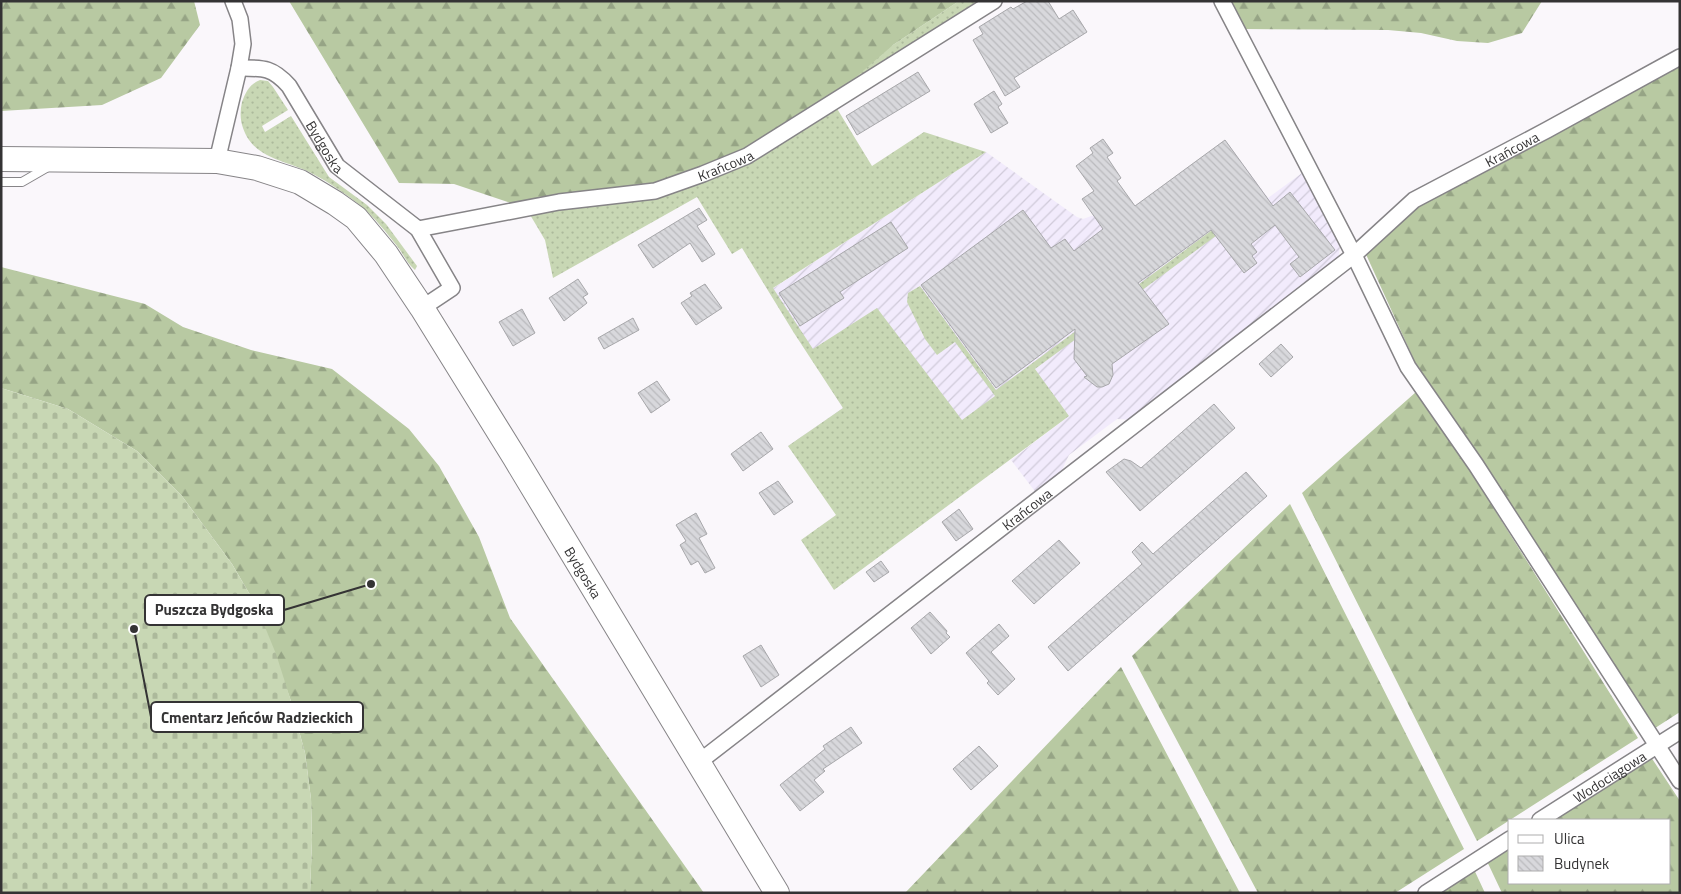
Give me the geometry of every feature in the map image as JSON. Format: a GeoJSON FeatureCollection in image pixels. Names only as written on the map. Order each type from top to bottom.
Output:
{"type":"FeatureCollection","features":[{"type":"Feature","properties":{"kind":"main road","name":"Bydgoska"},"geometry":{"type":"LineString","coordinates":[[1,158],[217,161],[257,168],[300,182],[335,202],[356,218],[386,254],[422,308],[777,893]]}},
{"type":"Feature","properties":{"kind":"street"},"geometry":{"type":"LineString","coordinates":[[217,161],[240,68],[243,44],[240,19],[233,1]]}},
{"type":"Feature","properties":{"kind":"street","name":"Krańcowa"},"geometry":{"type":"LineString","coordinates":[[418,229],[559,202],[655,191],[703,174],[747,156],[994,1]]}},
{"type":"Feature","properties":{"kind":"street"},"geometry":{"type":"LineString","coordinates":[[1222,1],[1354,255],[1408,367],[1476,465],[1680,781]]}},
{"type":"Feature","properties":{"kind":"street","name":"Krańcowa"},"geometry":{"type":"LineString","coordinates":[[699,762],[1354,255],[1414,200],[1680,57]]}},
{"type":"Feature","properties":{"kind":"street","name":"Bydgoska"},"geometry":{"type":"LineString","coordinates":[[240,68],[265,68],[279,74],[289,86],[337,166],[418,229]]}},
{"type":"Feature","properties":{"kind":"street"},"geometry":{"type":"LineString","coordinates":[[418,229],[452,288],[422,308]]}},
{"type":"Feature","properties":{"kind":"street","name":"Wodociągowa"},"geometry":{"type":"LineString","coordinates":[[1542,819],[1680,731]]}},
{"type":"Feature","properties":{"kind":"street"},"geometry":{"type":"LineString","coordinates":[[1426,893],[1508,840]]}},
{"type":"Feature","properties":{"kind":"lane"},"geometry":{"type":"LineString","coordinates":[[1,182],[22,182],[61,159]]}},
{"type":"Feature","properties":{"kind":"shaded area"},"geometry":{"type":"Polygon","coordinates":[[[1226,141],[1268,198],[1302,173],[1340,247],[1338,259],[1132,420],[1117,419],[1069,455],[1059,476],[1037,494],[1011,460],[1069,416],[839,512],[788,446],[843,408],[769,291],[986,152],[1077,217],[1083,219],[1094,215],[1104,228],[1226,141]]]}},
{"type":"Feature","properties":{"kind":"green space"},"geometry":{"type":"Polygon","coordinates":[[[1,1],[194,1],[200,25],[161,78],[102,105],[1,111],[1,1]]]}},
{"type":"Feature","properties":{"kind":"green space"},"geometry":{"type":"Polygon","coordinates":[[[289,1],[959,1],[893,45],[812,115],[703,174],[526,208],[454,184],[399,183],[289,1]]]}},
{"type":"Feature","properties":{"kind":"green space"},"geometry":{"type":"Polygon","coordinates":[[[959,1],[997,1],[833,102],[872,166],[924,132],[986,152],[773,288],[813,349],[877,308],[962,420],[995,396],[955,342],[937,355],[925,339],[907,302],[908,293],[920,286],[996,390],[1262,193],[1266,199],[1035,369],[1069,416],[834,590],[801,540],[836,515],[788,446],[843,408],[742,248],[732,254],[697,197],[553,278],[545,240],[526,208],[893,45],[959,1]]]}},
{"type":"Feature","properties":{"kind":"green space"},"geometry":{"type":"Polygon","coordinates":[[[1226,1],[1542,1],[1522,33],[1488,43],[1457,41],[1421,33],[1388,30],[1244,29],[1226,1]]]}},
{"type":"Feature","properties":{"kind":"green space"},"geometry":{"type":"Polygon","coordinates":[[[1680,66],[1680,712],[1652,730],[1483,462],[1415,362],[1364,250],[1418,206],[1551,137],[1680,66]]]}},
{"type":"Feature","properties":{"kind":"green space"},"geometry":{"type":"Polygon","coordinates":[[[260,80],[268,81],[288,110],[262,126],[265,132],[291,116],[329,177],[367,205],[386,224],[417,266],[415,270],[384,230],[361,206],[326,181],[303,169],[263,153],[248,139],[241,122],[242,102],[249,88],[260,80]]]}},
{"type":"Feature","properties":{"kind":"green space"},"geometry":{"type":"Polygon","coordinates":[[[1,267],[145,304],[183,327],[251,350],[332,369],[409,429],[439,466],[479,537],[510,618],[704,893],[310,893],[311,799],[305,753],[291,701],[256,605],[232,564],[182,496],[137,451],[68,409],[1,388],[1,267]]]}},
{"type":"Feature","properties":{"kind":"green space"},"geometry":{"type":"Polygon","coordinates":[[[1,388],[68,409],[137,451],[182,496],[232,564],[256,605],[276,654],[305,753],[311,799],[310,893],[1,893],[1,388]]]}},
{"type":"Feature","properties":{"kind":"green space"},"geometry":{"type":"Polygon","coordinates":[[[1416,392],[1469,469],[1638,738],[1511,819],[1508,819],[1508,821],[1477,841],[1302,493],[1416,392]]]}},
{"type":"Feature","properties":{"kind":"green space"},"geometry":{"type":"Polygon","coordinates":[[[1290,504],[1464,849],[1395,893],[1258,893],[1132,656],[1290,504]]]}},
{"type":"Feature","properties":{"kind":"green space"},"geometry":{"type":"Polygon","coordinates":[[[1121,667],[1240,893],[905,893],[1121,667]]]}},
{"type":"Feature","properties":{"kind":"green space"},"geometry":{"type":"Polygon","coordinates":[[[1647,751],[1680,801],[1680,893],[1502,893],[1484,855],[1508,840],[1508,884],[1671,884],[1671,819],[1540,819],[1647,751]]]}},
{"type":"Feature","properties":{"kind":"green space"},"geometry":{"type":"Polygon","coordinates":[[[1471,863],[1485,893],[1424,893],[1471,863]]]}},
{"type":"Feature","properties":{"kind":"building"},"geometry":{"type":"Polygon","coordinates":[[[1027,1],[1048,1],[1059,19],[1073,10],[1087,32],[1014,78],[1020,87],[1005,96],[973,40],[983,34],[979,27],[1011,7],[1013,9],[1027,1]]]}},
{"type":"Feature","properties":{"kind":"building"},"geometry":{"type":"Polygon","coordinates":[[[918,72],[930,91],[857,135],[846,116],[918,72]]]}},
{"type":"Feature","properties":{"kind":"building"},"geometry":{"type":"Polygon","coordinates":[[[994,91],[1002,104],[998,107],[1008,123],[991,133],[974,104],[994,91]]]}},
{"type":"Feature","properties":{"kind":"building"},"geometry":{"type":"Polygon","coordinates":[[[1103,139],[1113,153],[1107,157],[1121,178],[1117,181],[1135,206],[1225,140],[1273,206],[1290,192],[1335,250],[1300,277],[1290,264],[1299,257],[1275,225],[1251,244],[1257,252],[1252,256],[1257,263],[1244,273],[1211,230],[1138,283],[1169,324],[1112,364],[1113,375],[1109,384],[1097,387],[1084,377],[1087,376],[1074,359],[1075,329],[996,388],[921,285],[1023,210],[1051,248],[1065,239],[1074,251],[1103,229],[1082,199],[1094,191],[1076,166],[1093,153],[1090,148],[1103,139]]]}},
{"type":"Feature","properties":{"kind":"building"},"geometry":{"type":"Polygon","coordinates":[[[699,208],[707,220],[697,226],[715,254],[702,262],[690,243],[653,268],[638,245],[699,208]]]}},
{"type":"Feature","properties":{"kind":"building"},"geometry":{"type":"Polygon","coordinates":[[[891,222],[908,248],[840,292],[844,298],[800,326],[779,293],[891,222]]]}},
{"type":"Feature","properties":{"kind":"building"},"geometry":{"type":"Polygon","coordinates":[[[578,279],[588,294],[583,297],[587,303],[564,321],[549,298],[578,279]]]}},
{"type":"Feature","properties":{"kind":"building"},"geometry":{"type":"Polygon","coordinates":[[[705,284],[722,308],[696,325],[681,303],[692,296],[690,293],[705,284]]]}},
{"type":"Feature","properties":{"kind":"building"},"geometry":{"type":"Polygon","coordinates":[[[522,309],[535,333],[513,346],[499,322],[522,309]]]}},
{"type":"Feature","properties":{"kind":"building"},"geometry":{"type":"Polygon","coordinates":[[[633,318],[639,330],[604,349],[598,338],[633,318]]]}},
{"type":"Feature","properties":{"kind":"building"},"geometry":{"type":"Polygon","coordinates":[[[1281,344],[1293,357],[1271,377],[1259,364],[1281,344]]]}},
{"type":"Feature","properties":{"kind":"building"},"geometry":{"type":"Polygon","coordinates":[[[657,381],[670,400],[651,413],[638,393],[657,381]]]}},
{"type":"Feature","properties":{"kind":"building"},"geometry":{"type":"Polygon","coordinates":[[[1214,404],[1235,428],[1140,511],[1106,472],[1124,459],[1131,461],[1141,468],[1214,404]]]}},
{"type":"Feature","properties":{"kind":"building"},"geometry":{"type":"Polygon","coordinates":[[[761,432],[773,449],[743,471],[731,454],[761,432]]]}},
{"type":"Feature","properties":{"kind":"building"},"geometry":{"type":"Polygon","coordinates":[[[1246,472],[1267,496],[1068,671],[1048,647],[1142,564],[1132,552],[1142,542],[1153,554],[1246,472]]]}},
{"type":"Feature","properties":{"kind":"building"},"geometry":{"type":"Polygon","coordinates":[[[778,481],[793,502],[774,515],[759,493],[778,481]]]}},
{"type":"Feature","properties":{"kind":"building"},"geometry":{"type":"Polygon","coordinates":[[[959,509],[973,529],[956,541],[942,522],[959,509]]]}},
{"type":"Feature","properties":{"kind":"building"},"geometry":{"type":"Polygon","coordinates":[[[696,513],[707,534],[699,538],[715,568],[705,573],[698,561],[691,565],[680,545],[686,541],[676,525],[696,513]]]}},
{"type":"Feature","properties":{"kind":"building"},"geometry":{"type":"Polygon","coordinates":[[[1059,540],[1080,563],[1034,604],[1012,581],[1059,540]]]}},
{"type":"Feature","properties":{"kind":"building"},"geometry":{"type":"Polygon","coordinates":[[[881,561],[889,572],[874,582],[866,572],[881,561]]]}},
{"type":"Feature","properties":{"kind":"building"},"geometry":{"type":"Polygon","coordinates":[[[930,612],[950,637],[931,654],[911,628],[930,612]]]}},
{"type":"Feature","properties":{"kind":"building"},"geometry":{"type":"Polygon","coordinates":[[[999,624],[1009,636],[991,652],[1015,679],[998,695],[966,653],[999,624]]]}},
{"type":"Feature","properties":{"kind":"building"},"geometry":{"type":"Polygon","coordinates":[[[761,645],[779,675],[761,687],[743,656],[761,645]]]}},
{"type":"Feature","properties":{"kind":"building"},"geometry":{"type":"Polygon","coordinates":[[[851,727],[862,743],[823,769],[825,771],[814,780],[824,792],[800,811],[780,785],[825,749],[823,746],[851,727]]]}},
{"type":"Feature","properties":{"kind":"building"},"geometry":{"type":"Polygon","coordinates":[[[979,746],[998,766],[971,790],[953,769],[979,746]]]}},
{"type":"Feature","properties":{"kind":"place","name":"Puszcza Bydgoska"},"geometry":{"type":"Point","coordinates":[371,584]}},
{"type":"Feature","properties":{"kind":"place","name":"Cmentarz Jeńców Radzieckich"},"geometry":{"type":"Point","coordinates":[134,629]}}]}
